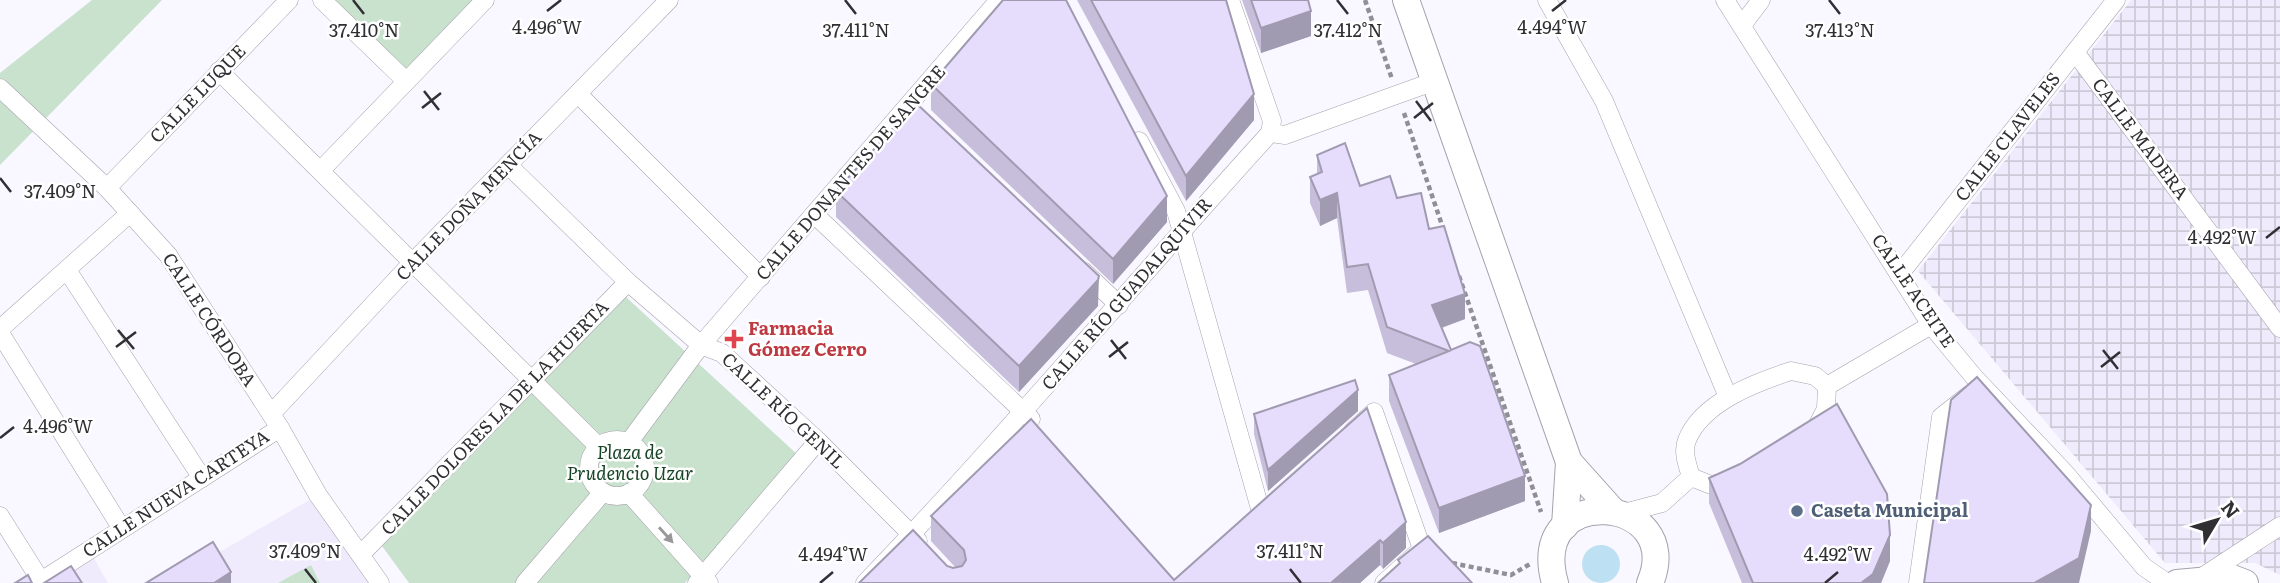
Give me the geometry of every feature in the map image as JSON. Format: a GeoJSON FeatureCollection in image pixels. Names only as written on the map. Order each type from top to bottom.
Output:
{"type":"FeatureCollection","features":[{"type":"Feature","properties":{"kind":"street","name":"CALLE LUQUE"},"geometry":{"type":"LineString","coordinates":[[107,188],[289,0]]}},
{"type":"Feature","properties":{"kind":"street"},"geometry":{"type":"LineString","coordinates":[[322,0],[406,81]]}},
{"type":"Feature","properties":{"kind":"street"},"geometry":{"type":"LineString","coordinates":[[321,170],[485,0]]}},
{"type":"Feature","properties":{"kind":"street","name":"CALLE DOÑA MENCÍA"},"geometry":{"type":"LineString","coordinates":[[275,421],[412,263],[670,0]]}},
{"type":"Feature","properties":{"kind":"street","name":"CALLE DONANTES DE SANGRE"},"geometry":{"type":"LineString","coordinates":[[629,442],[701,345],[814,214],[915,111],[999,0]]}},
{"type":"Feature","properties":{"kind":"street"},"geometry":{"type":"LineString","coordinates":[[1230,0],[1272,121],[1270,134],[1285,135],[1435,81]]}},
{"type":"Feature","properties":{"kind":"street"},"geometry":{"type":"LineString","coordinates":[[1406,0],[1569,462],[1564,526],[1552,551],[1555,583]]}},
{"type":"Feature","properties":{"kind":"street"},"geometry":{"type":"LineString","coordinates":[[1547,0],[1604,101],[1728,397]]}},
{"type":"Feature","properties":{"kind":"street","name":"CALLE ACEITE"},"geometry":{"type":"LineString","coordinates":[[1725,0],[1743,24],[1931,325],[1982,385],[2066,474],[2144,567],[2167,583]]}},
{"type":"Feature","properties":{"kind":"street"},"geometry":{"type":"LineString","coordinates":[[1743,24],[1761,0]]}},
{"type":"Feature","properties":{"kind":"street","name":"CALLE CLAVELES"},"geometry":{"type":"LineString","coordinates":[[1899,275],[2116,0]]}},
{"type":"Feature","properties":{"kind":"street","name":"CALLE MADERA"},"geometry":{"type":"LineString","coordinates":[[2075,52],[2280,328]]}},
{"type":"Feature","properties":{"kind":"street"},"geometry":{"type":"LineString","coordinates":[[219,71],[598,446]]}},
{"type":"Feature","properties":{"kind":"street","name":"CALLE CÓRDOBA"},"geometry":{"type":"LineString","coordinates":[[0,88],[107,188],[168,255],[275,421],[317,495],[380,583]]}},
{"type":"Feature","properties":{"kind":"street"},"geometry":{"type":"LineString","coordinates":[[578,94],[761,277]]}},
{"type":"Feature","properties":{"kind":"street"},"geometry":{"type":"LineString","coordinates":[[1132,129],[1176,211],[1261,512]]}},
{"type":"Feature","properties":{"kind":"street","name":"CALLE RÍO GUADALQUIVIR"},"geometry":{"type":"LineString","coordinates":[[866,583],[1025,412],[1181,231],[1270,134]]}},
{"type":"Feature","properties":{"kind":"street","name":"CALLE RÍO GENIL"},"geometry":{"type":"LineString","coordinates":[[509,166],[628,282],[701,345],[722,353],[818,441],[929,554]]}},
{"type":"Feature","properties":{"kind":"street"},"geometry":{"type":"LineString","coordinates":[[122,529],[0,331],[130,213]]}},
{"type":"Feature","properties":{"kind":"street"},"geometry":{"type":"LineString","coordinates":[[814,214],[1025,412],[1042,433]]}},
{"type":"Feature","properties":{"kind":"street"},"geometry":{"type":"LineString","coordinates":[[1069,258],[1118,305]]}},
{"type":"Feature","properties":{"kind":"street"},"geometry":{"type":"LineString","coordinates":[[67,270],[202,478]]}},
{"type":"Feature","properties":{"kind":"street","name":"CALLE DOLORES LA DE LA HUERTA"},"geometry":{"type":"LineString","coordinates":[[361,554],[628,282]]}},
{"type":"Feature","properties":{"kind":"street"},"geometry":{"type":"LineString","coordinates":[[1827,386],[1931,325]]}},
{"type":"Feature","properties":{"kind":"street"},"geometry":{"type":"LineString","coordinates":[[1791,371],[1815,376],[1827,386],[1826,409],[1814,432],[1796,445],[1734,480],[1711,485],[1692,477],[1685,457],[1687,440],[1702,420],[1728,397],[1756,382],[1791,371]]}},
{"type":"Feature","properties":{"kind":"street"},"geometry":{"type":"LineString","coordinates":[[1918,583],[1941,417],[1982,385]]}},
{"type":"Feature","properties":{"kind":"street"},"geometry":{"type":"LineString","coordinates":[[1343,440],[1374,412],[1422,549],[1384,583]]}},
{"type":"Feature","properties":{"kind":"street","name":"CALLE NUEVA CARTEYA"},"geometry":{"type":"LineString","coordinates":[[39,582],[202,478],[275,421]]}},
{"type":"Feature","properties":{"kind":"street"},"geometry":{"type":"LineString","coordinates":[[613,439],[629,442],[642,455],[645,472],[642,481],[629,494],[611,496],[590,479],[588,471],[592,453],[598,446],[613,439]]}},
{"type":"Feature","properties":{"kind":"street"},"geometry":{"type":"LineString","coordinates":[[629,494],[703,581],[818,441]]}},
{"type":"Feature","properties":{"kind":"street"},"geometry":{"type":"LineString","coordinates":[[1569,462],[1618,512],[1644,528],[1650,539],[1655,563],[1650,583]]}},
{"type":"Feature","properties":{"kind":"street"},"geometry":{"type":"LineString","coordinates":[[1564,526],[1586,512],[1618,512],[1662,503],[1692,477]]}},
{"type":"Feature","properties":{"kind":"street"},"geometry":{"type":"LineString","coordinates":[[525,583],[603,492]]}},
{"type":"Feature","properties":{"kind":"street"},"geometry":{"type":"LineString","coordinates":[[1650,539],[1662,503]]}},
{"type":"Feature","properties":{"kind":"street"},"geometry":{"type":"LineString","coordinates":[[0,516],[39,582]]}},
{"type":"Feature","properties":{"kind":"street"},"geometry":{"type":"LineString","coordinates":[[2188,581],[2280,526]]}},
{"type":"Feature","properties":{"kind":"street"},"geometry":{"type":"LineString","coordinates":[[2188,581],[2232,578],[2245,583]]}},
{"type":"Feature","properties":{"kind":"path"},"geometry":{"type":"LineString","coordinates":[[1365,0],[1447,241]]}},
{"type":"Feature","properties":{"kind":"path"},"geometry":{"type":"LineString","coordinates":[[1456,267],[1537,505]]}},
{"type":"Feature","properties":{"kind":"path"},"geometry":{"type":"LineString","coordinates":[[1422,549],[1455,565],[1511,575],[1552,551]]}},
{"type":"Feature","properties":{"kind":"shaded area"},"geometry":{"type":"Polygon","coordinates":[[[2131,0],[2280,0],[2280,575],[2255,563],[2165,563],[1918,271],[2131,0]]]}},
{"type":"Feature","properties":{"kind":"shaded area"},"geometry":{"type":"Polygon","coordinates":[[[318,495],[380,583],[166,583],[318,495]]]}},
{"type":"Feature","properties":{"kind":"shaded area"},"geometry":{"type":"Polygon","coordinates":[[[89,550],[108,583],[38,583],[89,550]]]}},
{"type":"Feature","properties":{"kind":"green space"},"geometry":{"type":"Polygon","coordinates":[[[92,0],[162,0],[0,165],[0,73],[92,0]]]}},
{"type":"Feature","properties":{"kind":"green space"},"geometry":{"type":"Polygon","coordinates":[[[322,0],[485,0],[406,81],[322,0]]]}},
{"type":"Feature","properties":{"kind":"green space","name":"Plaza de Prudencio Uzar"},"geometry":{"type":"Polygon","coordinates":[[[626,297],[798,455],[685,583],[409,583],[382,546],[626,297]]]}},
{"type":"Feature","properties":{"kind":"green space"},"geometry":{"type":"Polygon","coordinates":[[[311,565],[320,583],[278,583],[311,565]]]}},
{"type":"Feature","properties":{"kind":"water"},"geometry":{"type":"Polygon","coordinates":[[[1601,545],[1614,551],[1620,564],[1614,577],[1601,583],[1588,577],[1582,564],[1588,551],[1601,545]]]}},
{"type":"Feature","properties":{"kind":"building"},"geometry":{"type":"Polygon","coordinates":[[[1003,0],[1066,0],[1167,196],[1113,259],[931,84],[1003,0]]]}},
{"type":"Feature","properties":{"kind":"building"},"geometry":{"type":"Polygon","coordinates":[[[1091,0],[1226,0],[1254,94],[1186,176],[1091,0]]]}},
{"type":"Feature","properties":{"kind":"building"},"geometry":{"type":"Polygon","coordinates":[[[1251,0],[1308,0],[1311,11],[1261,28],[1251,0]]]}},
{"type":"Feature","properties":{"kind":"building"},"geometry":{"type":"Polygon","coordinates":[[[916,103],[1099,276],[1019,366],[836,191],[916,103]]]}},
{"type":"Feature","properties":{"kind":"building"},"geometry":{"type":"Polygon","coordinates":[[[1345,143],[1360,186],[1390,176],[1397,198],[1421,193],[1429,229],[1444,226],[1465,294],[1432,305],[1451,350],[1470,342],[1480,346],[1525,476],[1439,508],[1389,375],[1449,351],[1387,327],[1368,264],[1347,267],[1337,193],[1320,200],[1310,177],[1322,172],[1317,155],[1345,143]]]}},
{"type":"Feature","properties":{"kind":"building"},"geometry":{"type":"Polygon","coordinates":[[[1977,377],[2091,505],[2079,558],[2034,583],[1924,583],[1951,400],[1977,377]]]}},
{"type":"Feature","properties":{"kind":"building"},"geometry":{"type":"Polygon","coordinates":[[[1355,380],[1358,390],[1268,470],[1254,414],[1355,380]]]}},
{"type":"Feature","properties":{"kind":"building","name":"Caseta Municipal"},"geometry":{"type":"Polygon","coordinates":[[[1837,404],[1887,494],[1890,535],[1873,574],[1861,583],[1753,583],[1709,478],[1740,464],[1837,404]]]}},
{"type":"Feature","properties":{"kind":"building"},"geometry":{"type":"Polygon","coordinates":[[[1367,408],[1406,522],[1383,543],[1380,540],[1331,583],[859,583],[913,530],[947,566],[962,566],[966,560],[964,550],[931,516],[1031,419],[1174,580],[1367,408]]]}},
{"type":"Feature","properties":{"kind":"building"},"geometry":{"type":"Polygon","coordinates":[[[1428,536],[1472,583],[1378,583],[1400,563],[1398,560],[1428,536]]]}},
{"type":"Feature","properties":{"kind":"building"},"geometry":{"type":"Polygon","coordinates":[[[213,542],[231,572],[214,583],[146,583],[213,542]]]}},
{"type":"Feature","properties":{"kind":"building"},"geometry":{"type":"Polygon","coordinates":[[[71,566],[82,583],[44,583],[71,566]]]}},
{"type":"Feature","properties":{"kind":"building"},"geometry":{"type":"Polygon","coordinates":[[[28,575],[32,583],[15,583],[28,575]]]}},
{"type":"Feature","properties":{"kind":"place","name":"Farmacia Gómez Cerro"},"geometry":{"type":"Point","coordinates":[734,339]}},
{"type":"Feature","properties":{"kind":"place","name":"Caseta Municipal"},"geometry":{"type":"Point","coordinates":[1797,511]}}]}
